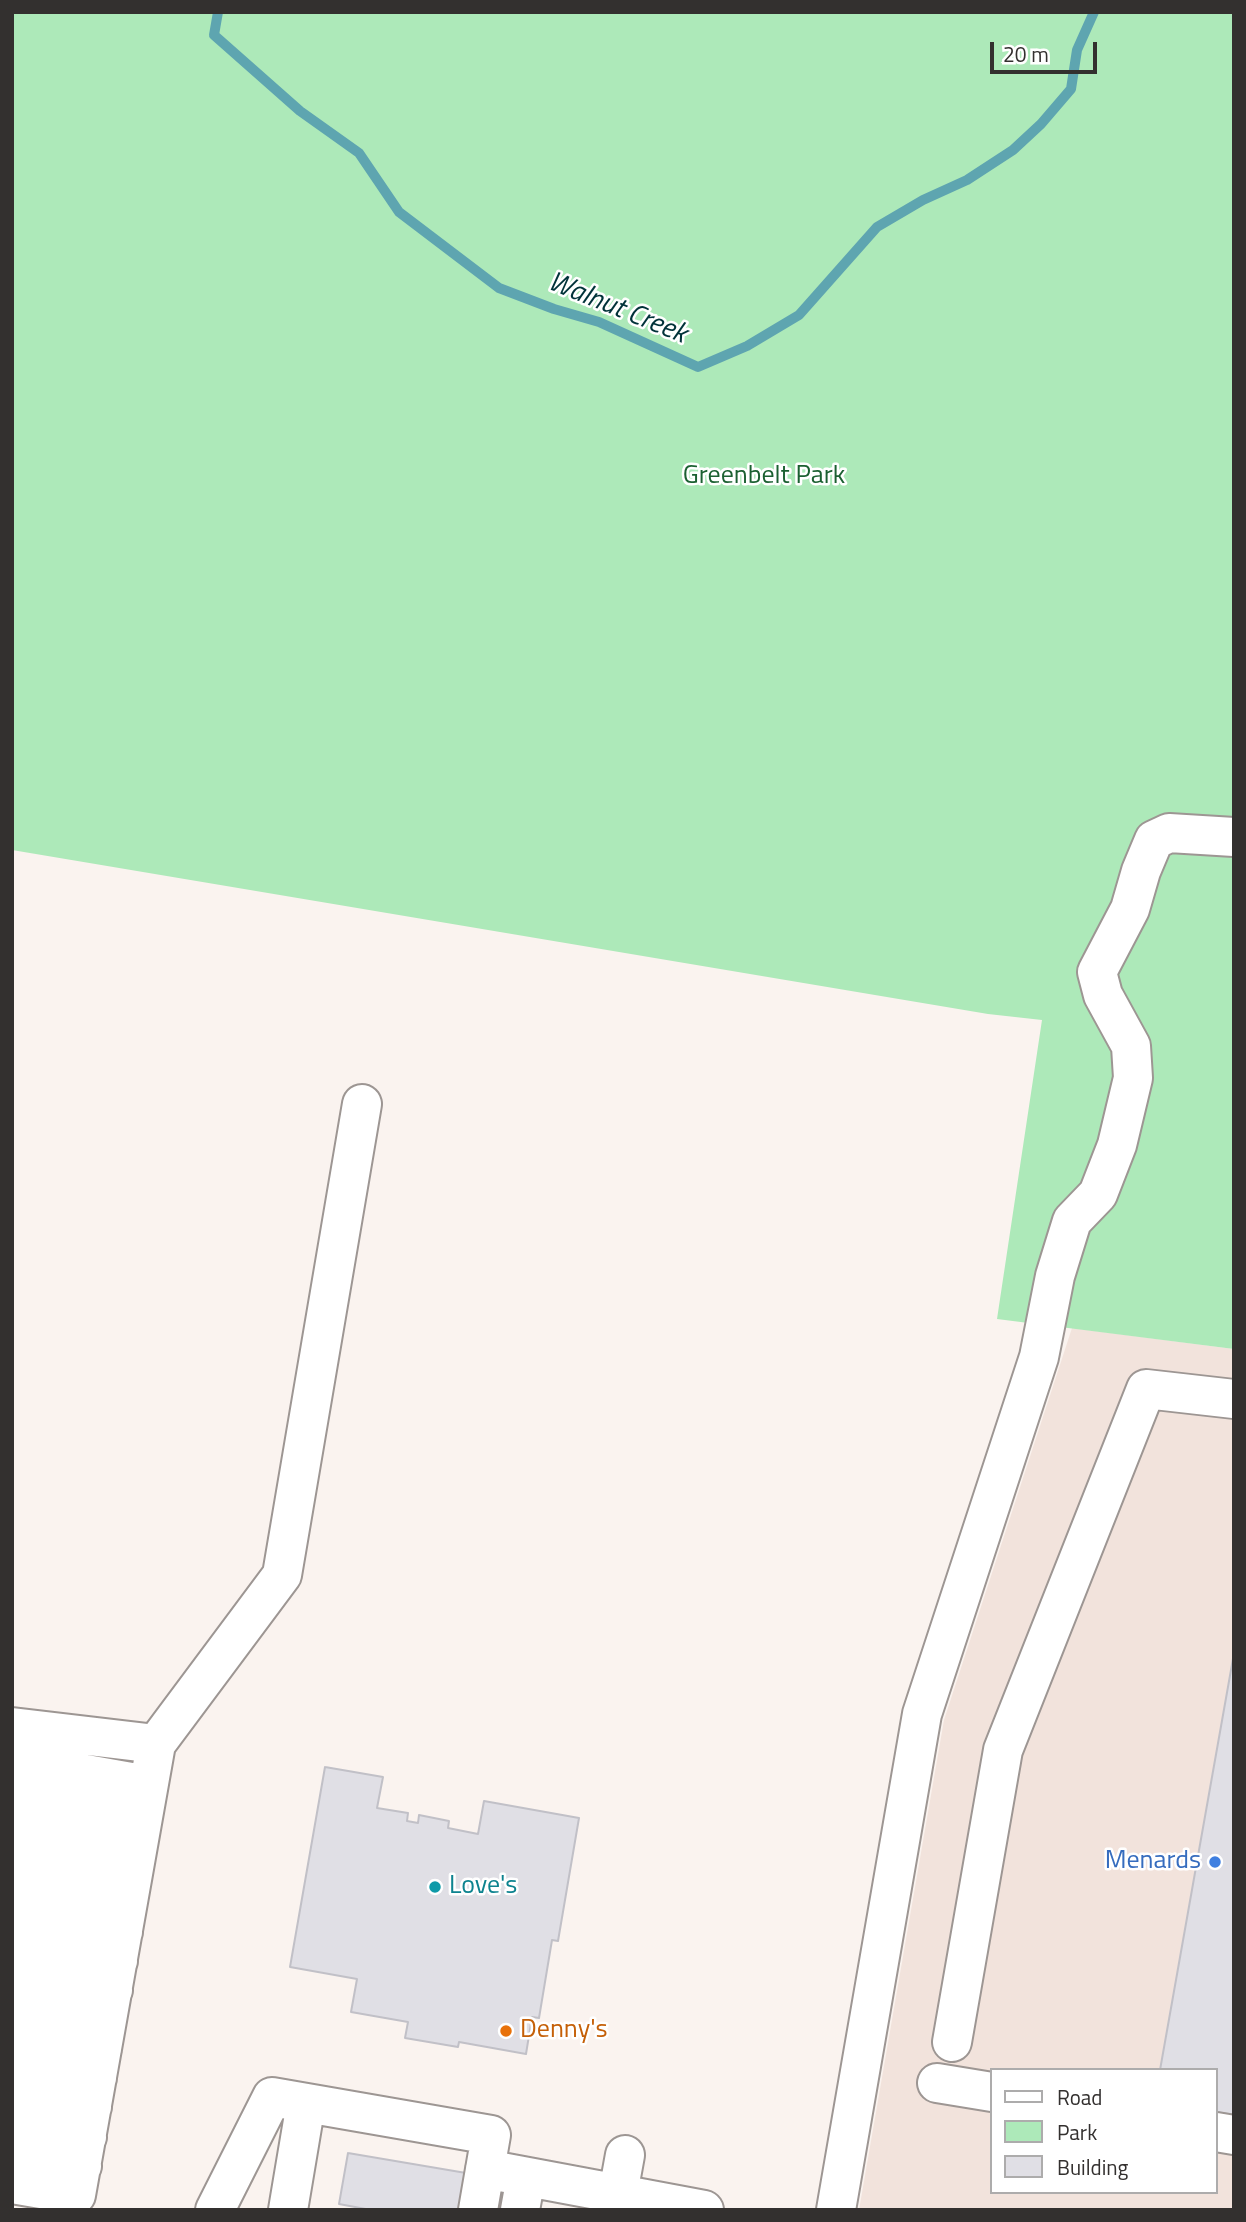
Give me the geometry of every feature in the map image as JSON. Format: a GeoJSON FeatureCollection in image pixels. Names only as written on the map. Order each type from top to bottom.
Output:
{"type":"FeatureCollection","features":[{"type":"Feature","properties":{"kind":"lane"},"geometry":{"type":"LineString","coordinates":[[836,2210],[922,1714],[1039,1357],[1055,1276],[1072,1221],[1098,1194],[1117,1145],[1133,1079],[1131,1046],[1103,995],[1097,972],[1130,909],[1154,840],[1169,833],[1234,837]]}},
{"type":"Feature","properties":{"kind":"lane"},"geometry":{"type":"LineString","coordinates":[[12,2184],[76,2195],[156,1744],[282,1575],[362,1104]]}},
{"type":"Feature","properties":{"kind":"lane"},"geometry":{"type":"LineString","coordinates":[[952,2042],[1003,1751],[1146,1389],[1234,1399]]}},
{"type":"Feature","properties":{"kind":"lane"},"geometry":{"type":"LineString","coordinates":[[12,1727],[156,1744]]}},
{"type":"Feature","properties":{"kind":"lane"},"geometry":{"type":"LineString","coordinates":[[12,1761],[115,1976]]}},
{"type":"Feature","properties":{"kind":"lane"},"geometry":{"type":"LineString","coordinates":[[12,1792],[115,1976]]}},
{"type":"Feature","properties":{"kind":"lane"},"geometry":{"type":"LineString","coordinates":[[12,1822],[115,1976]]}},
{"type":"Feature","properties":{"kind":"lane"},"geometry":{"type":"LineString","coordinates":[[12,1852],[115,1976]]}},
{"type":"Feature","properties":{"kind":"lane"},"geometry":{"type":"LineString","coordinates":[[12,1882],[115,1976]]}},
{"type":"Feature","properties":{"kind":"lane"},"geometry":{"type":"LineString","coordinates":[[12,1913],[115,1976]]}},
{"type":"Feature","properties":{"kind":"lane"},"geometry":{"type":"LineString","coordinates":[[12,1942],[115,1976]]}},
{"type":"Feature","properties":{"kind":"lane"},"geometry":{"type":"LineString","coordinates":[[12,1973],[115,1976]]}},
{"type":"Feature","properties":{"kind":"lane"},"geometry":{"type":"LineString","coordinates":[[12,2003],[115,1976]]}},
{"type":"Feature","properties":{"kind":"lane"},"geometry":{"type":"LineString","coordinates":[[12,2033],[115,1976]]}},
{"type":"Feature","properties":{"kind":"lane"},"geometry":{"type":"LineString","coordinates":[[12,2063],[115,1976]]}},
{"type":"Feature","properties":{"kind":"lane"},"geometry":{"type":"LineString","coordinates":[[12,2093],[115,1976]]}},
{"type":"Feature","properties":{"kind":"lane"},"geometry":{"type":"LineString","coordinates":[[12,2124],[115,1976]]}},
{"type":"Feature","properties":{"kind":"lane"},"geometry":{"type":"LineString","coordinates":[[12,2154],[115,1976]]}},
{"type":"Feature","properties":{"kind":"lane"},"geometry":{"type":"LineString","coordinates":[[937,2083],[990,2092]]}},
{"type":"Feature","properties":{"kind":"lane"},"geometry":{"type":"LineString","coordinates":[[215,2210],[272,2097],[491,2135],[478,2210]]}},
{"type":"Feature","properties":{"kind":"lane"},"geometry":{"type":"LineString","coordinates":[[288,2210],[306,2103]]}},
{"type":"Feature","properties":{"kind":"lane"},"geometry":{"type":"LineString","coordinates":[[616,2202],[625,2155]]}},
{"type":"Feature","properties":{"kind":"lane"},"geometry":{"type":"LineString","coordinates":[[485,2169],[523,2193],[704,2210]]}},
{"type":"Feature","properties":{"kind":"shaded area"},"geometry":{"type":"Polygon","coordinates":[[[1072,1328],[1234,1349],[1234,2210],[859,2210],[944,1720],[1072,1328]]]}},
{"type":"Feature","properties":{"kind":"green space","name":"Greenbelt Park"},"geometry":{"type":"Polygon","coordinates":[[[12,12],[1234,12],[1234,1349],[997,1319],[1042,1020],[988,1014],[12,850],[12,12]]]}},
{"type":"Feature","properties":{"kind":"building","name":"Menards"},"geometry":{"type":"Polygon","coordinates":[[[1234,1653],[1234,2115],[1218,2112],[1218,2068],[1160,2068],[1234,1653]]]}},
{"type":"Feature","properties":{"kind":"building","name":"Love's"},"geometry":{"type":"Polygon","coordinates":[[[325,1767],[383,1777],[377,1808],[408,1813],[407,1821],[418,1823],[419,1815],[449,1821],[448,1828],[478,1834],[484,1801],[579,1818],[558,1941],[552,1940],[539,2018],[532,2017],[526,2054],[459,2042],[458,2047],[405,2038],[408,2022],[351,2012],[357,1979],[290,1967],[325,1767]]]}},
{"type":"Feature","properties":{"kind":"building"},"geometry":{"type":"Polygon","coordinates":[[[348,2153],[466,2173],[460,2210],[371,2210],[339,2204],[348,2153]]]}},
{"type":"Feature","properties":{"kind":"waterway","name":"Walnut Creek"},"geometry":{"type":"LineString","coordinates":[[218,12],[214,35],[300,111],[359,153],[399,212],[499,288],[554,309],[599,322],[698,367],[747,346],[799,315],[877,227],[923,200],[967,180],[1013,150],[1041,124],[1071,89],[1077,50],[1094,12]]}},
{"type":"Feature","properties":{"kind":"place","name":"Menards"},"geometry":{"type":"Point","coordinates":[1215,1862]}},
{"type":"Feature","properties":{"kind":"place","name":"Love's"},"geometry":{"type":"Point","coordinates":[435,1887]}},
{"type":"Feature","properties":{"kind":"place","name":"Denny's"},"geometry":{"type":"Point","coordinates":[506,2031]}}]}
